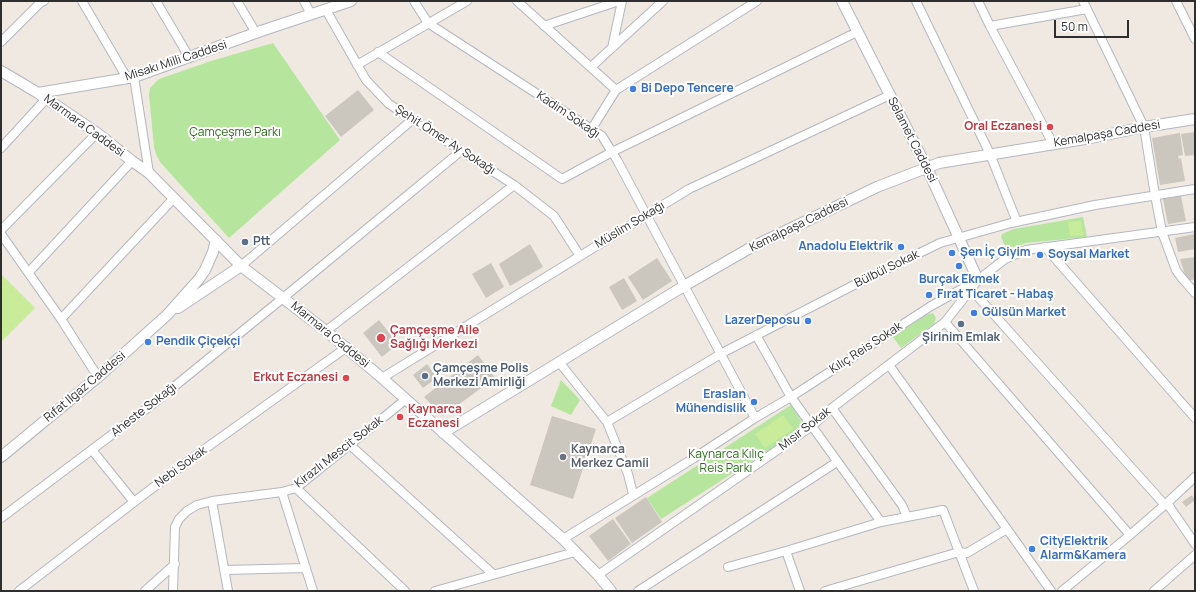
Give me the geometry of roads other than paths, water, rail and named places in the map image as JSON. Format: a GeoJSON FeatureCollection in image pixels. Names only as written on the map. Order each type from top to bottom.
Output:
{"type":"FeatureCollection","features":[{"type":"Feature","properties":{"kind":"street"},"geometry":{"type":"LineString","coordinates":[[1,42],[44,1]]}},
{"type":"Feature","properties":{"kind":"street"},"geometry":{"type":"LineString","coordinates":[[82,1],[131,77],[149,173]]}},
{"type":"Feature","properties":{"kind":"street"},"geometry":{"type":"LineString","coordinates":[[156,1],[189,57]]}},
{"type":"Feature","properties":{"kind":"street"},"geometry":{"type":"LineString","coordinates":[[237,1],[256,33]]}},
{"type":"Feature","properties":{"kind":"street"},"geometry":{"type":"LineString","coordinates":[[304,1],[311,14]]}},
{"type":"Feature","properties":{"kind":"street","name":"Misakı Milli Caddesi"},"geometry":{"type":"LineString","coordinates":[[42,96],[131,77],[350,1]]}},
{"type":"Feature","properties":{"kind":"street","name":"Kadim Sokağı"},"geometry":{"type":"LineString","coordinates":[[414,1],[428,23],[602,136],[755,418]]}},
{"type":"Feature","properties":{"kind":"street"},"geometry":{"type":"LineString","coordinates":[[357,65],[467,1]]}},
{"type":"Feature","properties":{"kind":"street"},"geometry":{"type":"LineString","coordinates":[[517,1],[616,90]]}},
{"type":"Feature","properties":{"kind":"street"},"geometry":{"type":"LineString","coordinates":[[544,26],[621,1],[612,48]]}},
{"type":"Feature","properties":{"kind":"street"},"geometry":{"type":"LineString","coordinates":[[591,67],[663,1]]}},
{"type":"Feature","properties":{"kind":"street"},"geometry":{"type":"LineString","coordinates":[[591,130],[616,90],[757,1]]}},
{"type":"Feature","properties":{"kind":"street","name":"Selamet Caddesi"},"geometry":{"type":"LineString","coordinates":[[842,1],[927,168],[978,280]]}},
{"type":"Feature","properties":{"kind":"street"},"geometry":{"type":"LineString","coordinates":[[916,1],[990,154],[1017,222]]}},
{"type":"Feature","properties":{"kind":"street"},"geometry":{"type":"LineString","coordinates":[[978,1],[1053,144]]}},
{"type":"Feature","properties":{"kind":"street"},"geometry":{"type":"LineString","coordinates":[[1083,1],[1144,127],[1154,195],[1162,232],[1176,270],[1181,277],[1192,285],[1195,293]]}},
{"type":"Feature","properties":{"kind":"street"},"geometry":{"type":"LineString","coordinates":[[1176,1],[1195,39]]}},
{"type":"Feature","properties":{"kind":"street"},"geometry":{"type":"LineString","coordinates":[[990,26],[1087,9]]}},
{"type":"Feature","properties":{"kind":"street","name":"Şehit Ömer Ay Sokağı"},"geometry":{"type":"LineString","coordinates":[[326,10],[366,80],[389,104],[514,185],[554,216],[580,256]]}},
{"type":"Feature","properties":{"kind":"street"},"geometry":{"type":"LineString","coordinates":[[378,52],[562,179],[612,152],[857,32]]}},
{"type":"Feature","properties":{"kind":"street"},"geometry":{"type":"LineString","coordinates":[[1,148],[42,96],[2,73]]}},
{"type":"Feature","properties":{"kind":"street","name":"Müslim Sokağı"},"geometry":{"type":"LineString","coordinates":[[382,378],[689,190],[890,95]]}},
{"type":"Feature","properties":{"kind":"street","name":"Marmara Caddesi"},"geometry":{"type":"LineString","coordinates":[[42,96],[97,133],[132,162],[149,173],[242,266],[347,347],[563,539],[598,574],[611,591]]}},
{"type":"Feature","properties":{"kind":"street","name":"Kemalpaşa Caddesi"},"geometry":{"type":"LineString","coordinates":[[443,433],[684,286],[756,246],[877,187],[939,163],[1195,119]]}},
{"type":"Feature","properties":{"kind":"street"},"geometry":{"type":"LineString","coordinates":[[242,266],[412,120]]}},
{"type":"Feature","properties":{"kind":"street"},"geometry":{"type":"LineString","coordinates":[[1,230],[97,133]]}},
{"type":"Feature","properties":{"kind":"street","name":"Aheste Sokağı"},"geometry":{"type":"LineString","coordinates":[[1,518],[154,403],[461,151]]}},
{"type":"Feature","properties":{"kind":"street"},"geometry":{"type":"LineString","coordinates":[[29,272],[132,162]]}},
{"type":"Feature","properties":{"kind":"street"},"geometry":{"type":"LineString","coordinates":[[326,330],[514,185]]}},
{"type":"Feature","properties":{"kind":"street","name":"Bülbül Sokak"},"geometry":{"type":"LineString","coordinates":[[607,422],[720,354],[940,243],[1017,222],[1095,205],[1195,189]]}},
{"type":"Feature","properties":{"kind":"street"},"geometry":{"type":"LineString","coordinates":[[61,320],[174,198]]}},
{"type":"Feature","properties":{"kind":"street","name":"Kılıç Reis Sokak"},"geometry":{"type":"LineString","coordinates":[[563,539],[633,494],[694,458],[755,418],[791,397],[931,306],[978,280],[1005,259],[1026,250],[1195,227]]}},
{"type":"Feature","properties":{"kind":"street"},"geometry":{"type":"LineString","coordinates":[[1,234],[29,272],[98,377]]}},
{"type":"Feature","properties":{"kind":"street","name":"Rıfat Ilgaz Caddesi"},"geometry":{"type":"LineString","coordinates":[[168,315],[205,270],[213,252],[216,240]]}},
{"type":"Feature","properties":{"kind":"street"},"geometry":{"type":"LineString","coordinates":[[1045,247],[1195,418]]}},
{"type":"Feature","properties":{"kind":"street","name":"Rıfat Ilgaz Caddesi"},"geometry":{"type":"LineString","coordinates":[[1,457],[98,377],[168,315],[242,266]]}},
{"type":"Feature","properties":{"kind":"street","name":"Mısır Sokak"},"geometry":{"type":"LineString","coordinates":[[598,574],[812,426],[832,408],[945,322],[978,280]]}},
{"type":"Feature","properties":{"kind":"street"},"geometry":{"type":"LineString","coordinates":[[971,289],[1166,504],[1195,544]]}},
{"type":"Feature","properties":{"kind":"street"},"geometry":{"type":"LineString","coordinates":[[945,322],[1130,535]]}},
{"type":"Feature","properties":{"kind":"street"},"geometry":{"type":"LineString","coordinates":[[756,335],[791,397],[881,522]]}},
{"type":"Feature","properties":{"kind":"street","name":"Nebi Sokak"},"geometry":{"type":"LineString","coordinates":[[19,591],[201,452],[347,347]]}},
{"type":"Feature","properties":{"kind":"street"},"geometry":{"type":"LineString","coordinates":[[559,362],[607,422],[628,474],[633,494]]}},
{"type":"Feature","properties":{"kind":"street"},"geometry":{"type":"LineString","coordinates":[[889,365],[1050,591]]}},
{"type":"Feature","properties":{"kind":"street","name":"Kirazlı Mescit Sokak"},"geometry":{"type":"LineString","coordinates":[[173,591],[175,527],[179,519],[187,511],[197,505],[212,501],[282,492],[296,488],[405,400]]}},
{"type":"Feature","properties":{"kind":"street"},"geometry":{"type":"LineString","coordinates":[[832,408],[902,505],[907,517]]}},
{"type":"Feature","properties":{"kind":"street"},"geometry":{"type":"LineString","coordinates":[[350,445],[493,574]]}},
{"type":"Feature","properties":{"kind":"street"},"geometry":{"type":"LineString","coordinates":[[92,450],[134,502]]}},
{"type":"Feature","properties":{"kind":"street"},"geometry":{"type":"LineString","coordinates":[[638,591],[837,462]]}},
{"type":"Feature","properties":{"kind":"street"},"geometry":{"type":"LineString","coordinates":[[1062,591],[1130,535],[1195,477]]}},
{"type":"Feature","properties":{"kind":"street"},"geometry":{"type":"LineString","coordinates":[[296,488],[405,591]]}},
{"type":"Feature","properties":{"kind":"street"},"geometry":{"type":"LineString","coordinates":[[282,492],[313,591]]}},
{"type":"Feature","properties":{"kind":"street"},"geometry":{"type":"LineString","coordinates":[[212,501],[228,591]]}},
{"type":"Feature","properties":{"kind":"street"},"geometry":{"type":"LineString","coordinates":[[728,567],[881,522],[943,510],[974,591]]}},
{"type":"Feature","properties":{"kind":"street"},"geometry":{"type":"LineString","coordinates":[[825,591],[959,552],[967,553],[1007,529]]}},
{"type":"Feature","properties":{"kind":"street"},"geometry":{"type":"LineString","coordinates":[[786,551],[800,591]]}},
{"type":"Feature","properties":{"kind":"street"},"geometry":{"type":"LineString","coordinates":[[435,591],[575,552]]}},
{"type":"Feature","properties":{"kind":"street"},"geometry":{"type":"LineString","coordinates":[[1154,591],[1195,555]]}},
{"type":"Feature","properties":{"kind":"street"},"geometry":{"type":"LineString","coordinates":[[145,591],[174,564]]}},
{"type":"Feature","properties":{"kind":"street"},"geometry":{"type":"LineString","coordinates":[[224,570],[306,568]]}},
{"type":"Feature","properties":{"kind":"place","name":"Bi Depo Tencere"},"geometry":{"type":"Point","coordinates":[633,89]}},
{"type":"Feature","properties":{"kind":"place","name":"Oral Eczanesi"},"geometry":{"type":"Point","coordinates":[1050,127]}},
{"type":"Feature","properties":{"kind":"place","name":"Ptt"},"geometry":{"type":"Point","coordinates":[245,242]}},
{"type":"Feature","properties":{"kind":"place","name":"Anadolu Elektrik"},"geometry":{"type":"Point","coordinates":[901,247]}},
{"type":"Feature","properties":{"kind":"place","name":"Şen İç Giyim"},"geometry":{"type":"Point","coordinates":[952,253]}},
{"type":"Feature","properties":{"kind":"place","name":"Soysal Market"},"geometry":{"type":"Point","coordinates":[1040,255]}},
{"type":"Feature","properties":{"kind":"place","name":"Burçak Ekmek"},"geometry":{"type":"Point","coordinates":[959,266]}},
{"type":"Feature","properties":{"kind":"place","name":"Fırat Ticaret - Habaş"},"geometry":{"type":"Point","coordinates":[929,295]}},
{"type":"Feature","properties":{"kind":"place","name":"Gülsün Market"},"geometry":{"type":"Point","coordinates":[974,313]}},
{"type":"Feature","properties":{"kind":"place","name":"LazerDeposu"},"geometry":{"type":"Point","coordinates":[808,321]}},
{"type":"Feature","properties":{"kind":"place","name":"Şirinim Emlak"},"geometry":{"type":"Point","coordinates":[961,324]}},
{"type":"Feature","properties":{"kind":"place","name":"Çamçeşme Aile Sağlığı Merkezi"},"geometry":{"type":"Point","coordinates":[381,338]}},
{"type":"Feature","properties":{"kind":"place","name":"Pendik Çiçekçi"},"geometry":{"type":"Point","coordinates":[148,342]}},
{"type":"Feature","properties":{"kind":"place","name":"Çamçeşme Polis Merkezi Amirliği"},"geometry":{"type":"Point","coordinates":[425,376]}},
{"type":"Feature","properties":{"kind":"place","name":"Erkut Eczanesi"},"geometry":{"type":"Point","coordinates":[346,378]}},
{"type":"Feature","properties":{"kind":"place","name":"Eraslan Mühendislik"},"geometry":{"type":"Point","coordinates":[754,402]}},
{"type":"Feature","properties":{"kind":"place","name":"Kaynarca Eczanesi"},"geometry":{"type":"Point","coordinates":[400,417]}},
{"type":"Feature","properties":{"kind":"place","name":"Kaynarca Merkez Camii"},"geometry":{"type":"Point","coordinates":[563,457]}},
{"type":"Feature","properties":{"kind":"place","name":"CityElektrik Alarm&Kamera"},"geometry":{"type":"Point","coordinates":[1032,549]}},
{"type":"Feature","properties":{"kind":"park label","name":"Çamçeşme Parkı"},"geometry":{"type":"Point","coordinates":[235,133]}},
{"type":"Feature","properties":{"kind":"park label","name":"Kaynarca Kılıç Reis Parkı"},"geometry":{"type":"Point","coordinates":[726,462]}}]}
